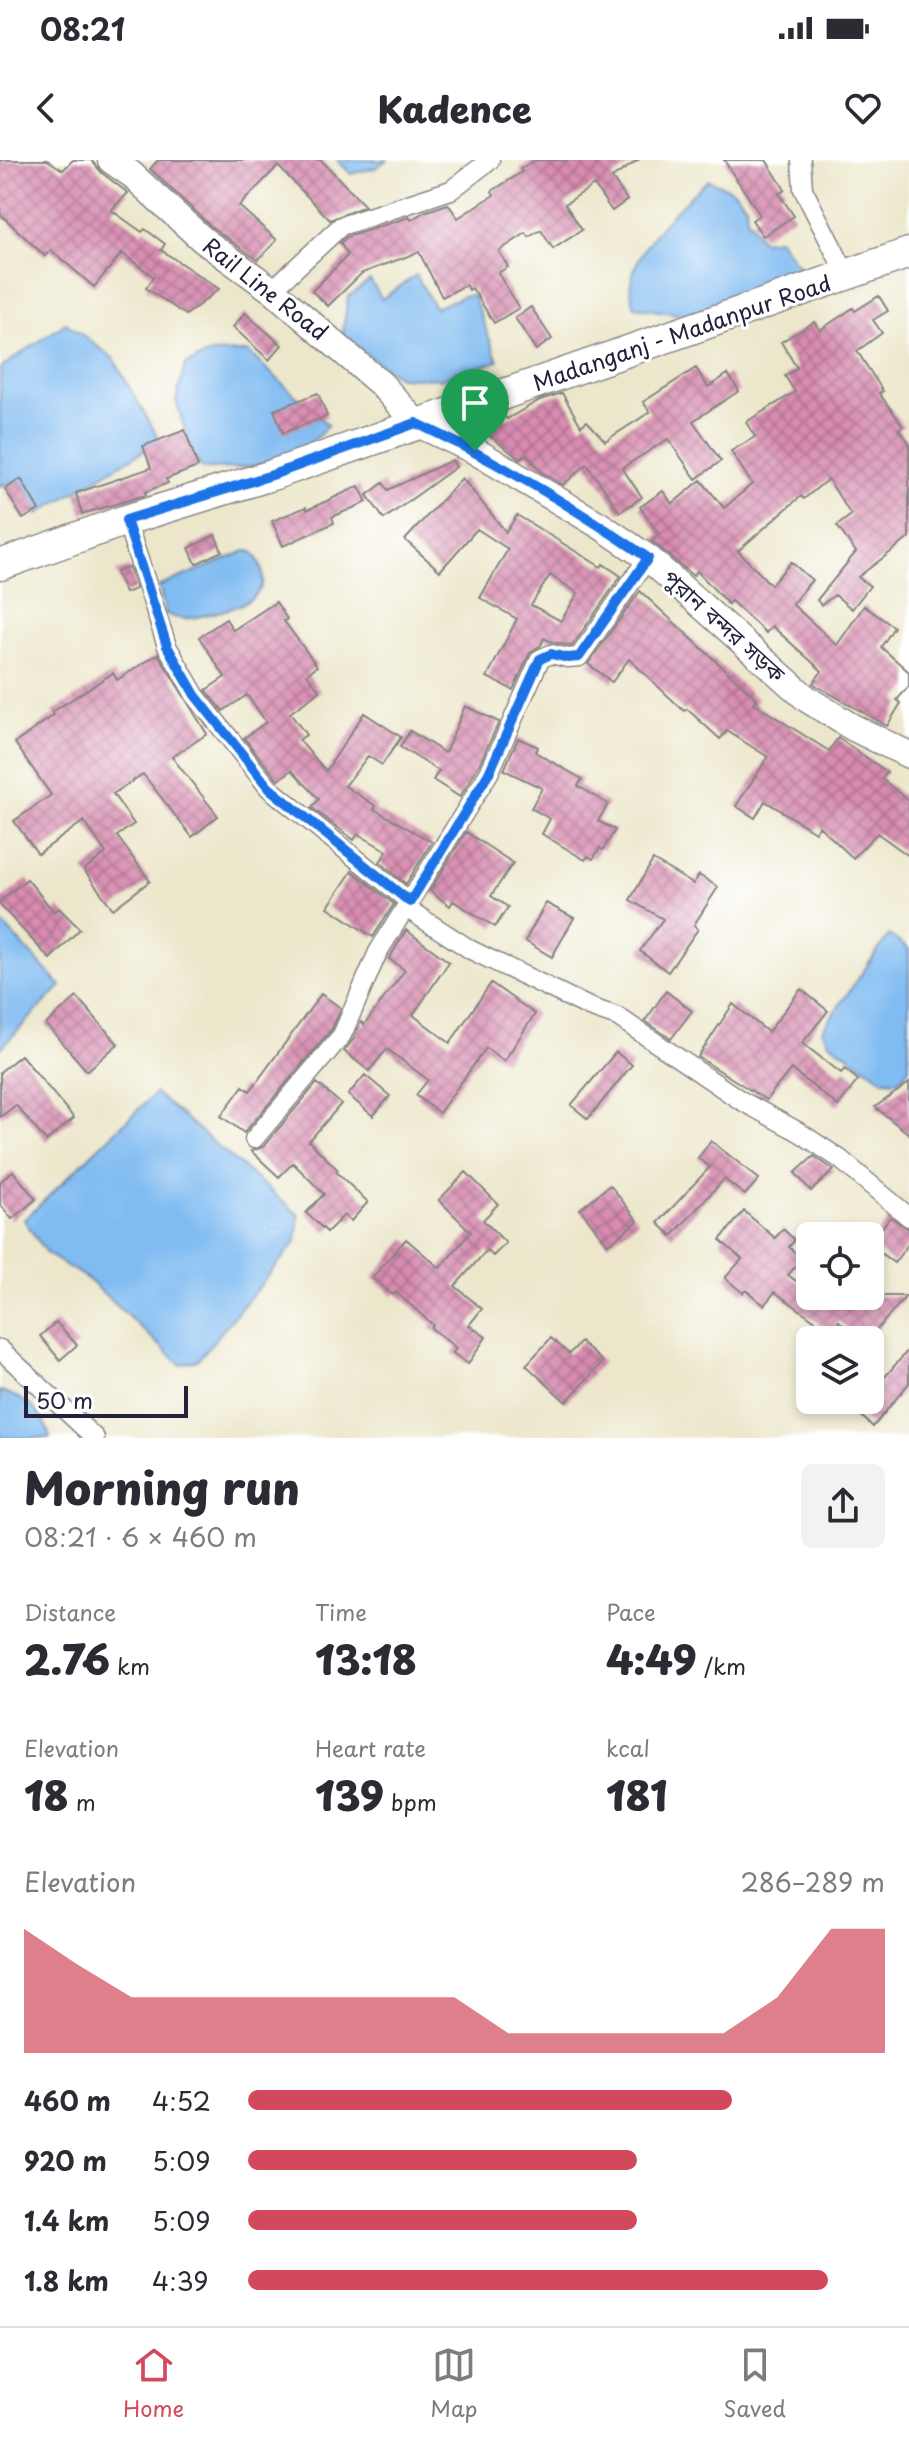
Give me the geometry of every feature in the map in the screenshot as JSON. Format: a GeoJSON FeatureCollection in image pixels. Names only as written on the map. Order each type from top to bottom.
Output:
{"type":"FeatureCollection","features":[{"type":"Feature","properties":{"kind":"main road","name":"Madanganj - Madanpur Road"},"geometry":{"type":"LineString","coordinates":[[0,565],[126,520],[272,475],[909,253]]}},
{"type":"Feature","properties":{"kind":"street"},"geometry":{"type":"LineString","coordinates":[[272,290],[341,226],[451,190],[490,160]]}},
{"type":"Feature","properties":{"kind":"street"},"geometry":{"type":"LineString","coordinates":[[801,160],[803,189],[847,276]]}},
{"type":"Feature","properties":{"kind":"street","name":"Rail Line Road"},"geometry":{"type":"LineString","coordinates":[[128,165],[203,240],[272,290],[381,384],[416,423]]}},
{"type":"Feature","properties":{"kind":"street","name":"পুরান বন্দর সড়ক"},"geometry":{"type":"LineString","coordinates":[[416,423],[475,451],[601,526],[648,558],[807,699],[852,727],[909,755]]}},
{"type":"Feature","properties":{"kind":"street"},"geometry":{"type":"LineString","coordinates":[[126,520],[167,646],[195,695],[269,788],[408,905],[471,950],[589,1007],[618,1017],[740,1100],[799,1132],[840,1159],[909,1217]]}},
{"type":"Feature","properties":{"kind":"street"},"geometry":{"type":"LineString","coordinates":[[254,1139],[342,1035],[378,952],[489,773],[540,659],[551,654],[579,657],[648,558]]}},
{"type":"Feature","properties":{"kind":"street"},"geometry":{"type":"LineString","coordinates":[[0,1349],[95,1438]]}},
{"type":"Feature","properties":{"kind":"water"},"geometry":{"type":"Polygon","coordinates":[[[337,160],[387,160],[375,168],[351,174],[337,160]]]}},
{"type":"Feature","properties":{"kind":"water"},"geometry":{"type":"Polygon","coordinates":[[[708,180],[734,191],[746,205],[747,218],[762,241],[778,239],[805,275],[759,297],[684,315],[635,307],[631,285],[642,253],[661,226],[708,180]]]}},
{"type":"Feature","properties":{"kind":"water"},"geometry":{"type":"Polygon","coordinates":[[[416,275],[435,308],[473,295],[498,361],[440,379],[399,377],[342,338],[348,297],[370,280],[382,299],[416,275]]]}},
{"type":"Feature","properties":{"kind":"water"},"geometry":{"type":"Polygon","coordinates":[[[66,323],[113,358],[160,441],[38,514],[13,483],[0,486],[0,368],[66,323]]]}},
{"type":"Feature","properties":{"kind":"water"},"geometry":{"type":"Polygon","coordinates":[[[248,352],[328,425],[302,449],[272,462],[238,468],[203,469],[193,456],[176,401],[185,365],[211,353],[248,352]]]}},
{"type":"Feature","properties":{"kind":"water"},"geometry":{"type":"Polygon","coordinates":[[[246,551],[253,552],[263,577],[261,587],[248,601],[195,617],[177,618],[165,613],[159,586],[246,551]]]}},
{"type":"Feature","properties":{"kind":"water"},"geometry":{"type":"Polygon","coordinates":[[[0,921],[61,986],[0,1049],[0,921]]]}},
{"type":"Feature","properties":{"kind":"water"},"geometry":{"type":"Polygon","coordinates":[[[889,935],[909,949],[909,1068],[899,1081],[884,1080],[829,1042],[822,1030],[889,935]]]}},
{"type":"Feature","properties":{"kind":"water"},"geometry":{"type":"Polygon","coordinates":[[[155,1093],[299,1215],[296,1242],[198,1360],[181,1365],[89,1280],[46,1253],[24,1220],[155,1093]]]}},
{"type":"Feature","properties":{"kind":"water"},"geometry":{"type":"Polygon","coordinates":[[[0,1391],[32,1407],[43,1420],[50,1438],[0,1438],[0,1391]]]}},
{"type":"Feature","properties":{"kind":"building"},"geometry":{"type":"Polygon","coordinates":[[[0,160],[47,160],[63,170],[73,160],[91,160],[128,193],[111,210],[142,232],[145,229],[165,244],[161,250],[219,289],[186,315],[146,288],[154,277],[122,253],[94,287],[51,250],[45,256],[0,214],[0,160]]]}},
{"type":"Feature","properties":{"kind":"building"},"geometry":{"type":"Polygon","coordinates":[[[158,160],[321,160],[365,206],[330,220],[278,166],[239,206],[277,240],[258,260],[213,228],[150,169],[158,160]]]}},
{"type":"Feature","properties":{"kind":"building"},"geometry":{"type":"Polygon","coordinates":[[[535,160],[638,160],[612,178],[627,200],[612,211],[594,185],[565,204],[582,230],[553,249],[541,230],[529,237],[526,233],[499,251],[508,267],[498,273],[519,308],[494,323],[472,288],[469,290],[466,285],[442,297],[419,252],[362,273],[328,306],[312,291],[348,255],[340,243],[347,237],[409,217],[411,220],[448,204],[458,218],[494,195],[492,191],[535,160]]]}},
{"type":"Feature","properties":{"kind":"building"},"geometry":{"type":"Polygon","coordinates":[[[724,160],[766,160],[785,190],[779,194],[794,216],[763,236],[752,220],[760,215],[724,160]]]}},
{"type":"Feature","properties":{"kind":"building"},"geometry":{"type":"Polygon","coordinates":[[[879,296],[888,311],[873,320],[882,333],[857,351],[883,391],[879,393],[903,426],[898,429],[909,442],[909,538],[858,577],[870,586],[852,609],[835,595],[821,605],[817,600],[856,552],[837,526],[851,515],[828,479],[804,499],[801,496],[738,551],[771,585],[791,562],[812,580],[792,604],[837,645],[864,606],[894,627],[881,647],[909,672],[909,686],[897,700],[901,703],[887,726],[813,683],[822,671],[772,626],[766,633],[731,601],[728,604],[697,571],[693,576],[652,541],[659,534],[640,507],[663,491],[672,504],[701,480],[724,508],[752,484],[731,451],[755,437],[746,422],[795,392],[785,376],[797,368],[781,342],[814,322],[820,330],[853,308],[855,311],[879,296]]]}},
{"type":"Feature","properties":{"kind":"building"},"geometry":{"type":"Polygon","coordinates":[[[531,307],[552,339],[536,350],[515,318],[531,307]]]}},
{"type":"Feature","properties":{"kind":"building"},"geometry":{"type":"Polygon","coordinates":[[[245,313],[282,345],[269,360],[233,327],[245,313]]]}},
{"type":"Feature","properties":{"kind":"building"},"geometry":{"type":"Polygon","coordinates":[[[696,368],[708,387],[728,374],[739,391],[693,421],[721,461],[696,479],[668,439],[622,468],[642,497],[620,512],[587,464],[563,485],[542,472],[526,454],[520,459],[478,427],[502,414],[507,419],[540,400],[562,393],[581,426],[587,421],[605,441],[650,412],[643,402],[696,368]]]}},
{"type":"Feature","properties":{"kind":"building"},"geometry":{"type":"Polygon","coordinates":[[[318,393],[327,416],[283,433],[274,410],[318,393]]]}},
{"type":"Feature","properties":{"kind":"building"},"geometry":{"type":"Polygon","coordinates":[[[185,430],[198,467],[166,479],[168,483],[145,492],[146,495],[82,514],[76,493],[151,468],[143,446],[185,430]]]}},
{"type":"Feature","properties":{"kind":"building"},"geometry":{"type":"Polygon","coordinates":[[[452,460],[456,467],[384,519],[367,495],[383,483],[388,490],[452,460]]]}},
{"type":"Feature","properties":{"kind":"building"},"geometry":{"type":"Polygon","coordinates":[[[462,478],[506,532],[517,515],[621,576],[572,646],[544,638],[541,645],[530,653],[513,690],[487,677],[517,619],[480,598],[508,549],[477,529],[440,571],[405,540],[462,478]],[[550,575],[531,605],[561,621],[578,593],[550,575]]]}},
{"type":"Feature","properties":{"kind":"building"},"geometry":{"type":"Polygon","coordinates":[[[21,479],[39,510],[23,519],[5,489],[21,479]]]}},
{"type":"Feature","properties":{"kind":"building"},"geometry":{"type":"Polygon","coordinates":[[[359,486],[367,502],[332,517],[334,523],[283,546],[272,521],[306,507],[307,510],[359,486]]]}},
{"type":"Feature","properties":{"kind":"building"},"geometry":{"type":"Polygon","coordinates":[[[215,535],[222,551],[196,564],[189,548],[215,535]]]}},
{"type":"Feature","properties":{"kind":"building"},"geometry":{"type":"Polygon","coordinates":[[[129,567],[136,589],[125,593],[116,572],[129,567]]]}},
{"type":"Feature","properties":{"kind":"building"},"geometry":{"type":"Polygon","coordinates":[[[640,591],[757,699],[753,703],[829,751],[838,738],[887,772],[882,779],[909,801],[909,856],[877,833],[853,858],[819,826],[815,832],[765,801],[755,818],[736,806],[768,757],[727,731],[720,739],[687,709],[684,711],[629,659],[612,682],[588,664],[640,591]]]}},
{"type":"Feature","properties":{"kind":"building"},"geometry":{"type":"Polygon","coordinates":[[[276,602],[287,619],[284,621],[317,666],[307,674],[320,691],[290,713],[306,735],[299,740],[326,771],[364,713],[401,737],[382,765],[368,756],[345,786],[376,806],[374,809],[432,842],[406,884],[380,862],[387,851],[358,834],[354,840],[312,808],[319,799],[292,770],[278,780],[244,738],[266,722],[247,695],[223,711],[206,690],[225,677],[199,637],[226,619],[233,630],[276,602]]]}},
{"type":"Feature","properties":{"kind":"building"},"geometry":{"type":"Polygon","coordinates":[[[158,654],[207,734],[172,757],[218,816],[192,837],[143,774],[113,794],[134,824],[117,836],[150,881],[113,909],[84,870],[106,853],[84,821],[38,854],[14,821],[51,795],[15,743],[54,715],[52,712],[113,673],[117,680],[158,654]]]}},
{"type":"Feature","properties":{"kind":"building"},"geometry":{"type":"Polygon","coordinates":[[[465,706],[499,722],[460,797],[433,780],[439,771],[400,747],[410,731],[445,753],[465,706]]]}},
{"type":"Feature","properties":{"kind":"building"},"geometry":{"type":"Polygon","coordinates":[[[518,738],[538,747],[535,752],[582,779],[578,786],[608,804],[598,821],[615,830],[603,850],[600,848],[593,859],[588,856],[585,860],[542,834],[550,819],[531,808],[542,788],[504,770],[518,738]]]}},
{"type":"Feature","properties":{"kind":"building"},"geometry":{"type":"Polygon","coordinates":[[[466,832],[513,863],[491,896],[508,907],[495,927],[453,901],[450,906],[430,891],[466,832]]]}},
{"type":"Feature","properties":{"kind":"building"},"geometry":{"type":"Polygon","coordinates":[[[653,860],[693,884],[699,875],[718,887],[694,925],[698,929],[668,972],[640,951],[663,919],[630,900],[653,860]]]}},
{"type":"Feature","properties":{"kind":"building"},"geometry":{"type":"Polygon","coordinates":[[[352,871],[394,904],[373,937],[328,907],[352,871]]]}},
{"type":"Feature","properties":{"kind":"building"},"geometry":{"type":"Polygon","coordinates":[[[27,879],[54,912],[59,908],[80,929],[50,959],[0,905],[0,901],[27,879]]]}},
{"type":"Feature","properties":{"kind":"building"},"geometry":{"type":"Polygon","coordinates":[[[546,903],[574,918],[552,957],[525,941],[546,903]]]}},
{"type":"Feature","properties":{"kind":"building"},"geometry":{"type":"Polygon","coordinates":[[[406,930],[449,962],[413,1015],[450,1043],[491,983],[535,1014],[504,1061],[486,1048],[439,1113],[416,1095],[428,1080],[387,1049],[369,1071],[344,1051],[361,1022],[364,1025],[405,970],[389,959],[406,930]]]}},
{"type":"Feature","properties":{"kind":"building"},"geometry":{"type":"Polygon","coordinates":[[[801,989],[828,1011],[802,1043],[841,1073],[845,1069],[858,1080],[838,1106],[791,1069],[766,1100],[698,1057],[733,1004],[768,1032],[801,989]]]}},
{"type":"Feature","properties":{"kind":"building"},"geometry":{"type":"Polygon","coordinates":[[[666,991],[692,1011],[671,1039],[645,1021],[666,991]]]}},
{"type":"Feature","properties":{"kind":"building"},"geometry":{"type":"Polygon","coordinates":[[[321,994],[341,1008],[332,1029],[244,1133],[221,1116],[243,1086],[250,1091],[321,994]]]}},
{"type":"Feature","properties":{"kind":"building"},"geometry":{"type":"Polygon","coordinates":[[[77,997],[118,1044],[87,1071],[46,1024],[77,997]]]}},
{"type":"Feature","properties":{"kind":"building"},"geometry":{"type":"Polygon","coordinates":[[[616,1052],[632,1065],[588,1119],[571,1105],[616,1052]]]}},
{"type":"Feature","properties":{"kind":"building"},"geometry":{"type":"Polygon","coordinates":[[[21,1055],[74,1118],[46,1141],[16,1105],[0,1117],[0,1072],[21,1055]]]}},
{"type":"Feature","properties":{"kind":"building"},"geometry":{"type":"Polygon","coordinates":[[[365,1075],[390,1096],[373,1116],[348,1095],[365,1075]]]}},
{"type":"Feature","properties":{"kind":"building"},"geometry":{"type":"Polygon","coordinates":[[[317,1083],[341,1104],[309,1141],[368,1202],[351,1221],[344,1215],[327,1232],[306,1213],[324,1194],[293,1163],[279,1177],[251,1151],[263,1147],[317,1083]]]}},
{"type":"Feature","properties":{"kind":"building"},"geometry":{"type":"Polygon","coordinates":[[[909,1083],[909,1134],[875,1107],[909,1083]]]}},
{"type":"Feature","properties":{"kind":"building"},"geometry":{"type":"Polygon","coordinates":[[[711,1141],[759,1179],[745,1195],[724,1179],[672,1236],[658,1223],[710,1167],[698,1158],[711,1141]]]}},
{"type":"Feature","properties":{"kind":"building"},"geometry":{"type":"Polygon","coordinates":[[[814,1156],[834,1170],[811,1191],[795,1173],[814,1156]]]}},
{"type":"Feature","properties":{"kind":"building"},"geometry":{"type":"Polygon","coordinates":[[[13,1171],[36,1199],[12,1219],[0,1204],[0,1182],[13,1171]]]}},
{"type":"Feature","properties":{"kind":"building"},"geometry":{"type":"Polygon","coordinates":[[[466,1172],[498,1204],[483,1220],[506,1243],[493,1256],[487,1250],[455,1286],[482,1309],[469,1325],[486,1337],[468,1364],[453,1353],[456,1348],[431,1328],[433,1325],[396,1292],[393,1295],[372,1278],[406,1239],[440,1268],[471,1232],[439,1200],[466,1172]]]}},
{"type":"Feature","properties":{"kind":"building"},"geometry":{"type":"Polygon","coordinates":[[[610,1185],[638,1221],[608,1244],[580,1209],[610,1185]]]}},
{"type":"Feature","properties":{"kind":"building"},"geometry":{"type":"Polygon","coordinates":[[[744,1211],[775,1238],[783,1229],[795,1240],[789,1247],[796,1253],[796,1266],[788,1275],[796,1281],[796,1307],[775,1292],[764,1305],[725,1278],[742,1259],[720,1240],[744,1211]]]}},
{"type":"Feature","properties":{"kind":"building"},"geometry":{"type":"Polygon","coordinates":[[[890,1217],[909,1229],[909,1243],[894,1263],[884,1256],[884,1225],[890,1217]]]}},
{"type":"Feature","properties":{"kind":"building"},"geometry":{"type":"Polygon","coordinates":[[[884,1296],[906,1296],[880,1326],[845,1326],[839,1321],[835,1326],[823,1326],[800,1310],[884,1310],[884,1296]]]}},
{"type":"Feature","properties":{"kind":"building"},"geometry":{"type":"Polygon","coordinates":[[[56,1322],[77,1345],[60,1360],[40,1336],[56,1322]]]}},
{"type":"Feature","properties":{"kind":"building"},"geometry":{"type":"Polygon","coordinates":[[[551,1338],[569,1354],[581,1342],[603,1362],[566,1402],[526,1365],[551,1338]]]}},
{"type":"Feature","properties":{"kind":"building"},"geometry":{"type":"Polygon","coordinates":[[[909,1349],[909,1383],[884,1414],[884,1378],[909,1349]]]}},
{"type":"Feature","properties":{"kind":"building"},"geometry":{"type":"Polygon","coordinates":[[[859,1414],[884,1414],[873,1427],[859,1414]]]}},
{"type":"Feature","properties":{"kind":"route"},"geometry":{"type":"LineString","coordinates":[[416,423],[475,451],[601,526],[648,558],[579,657],[575,659],[551,654],[540,659],[489,773],[410,902],[269,788],[195,695],[167,646],[126,520],[272,475],[416,423]]}}]}
